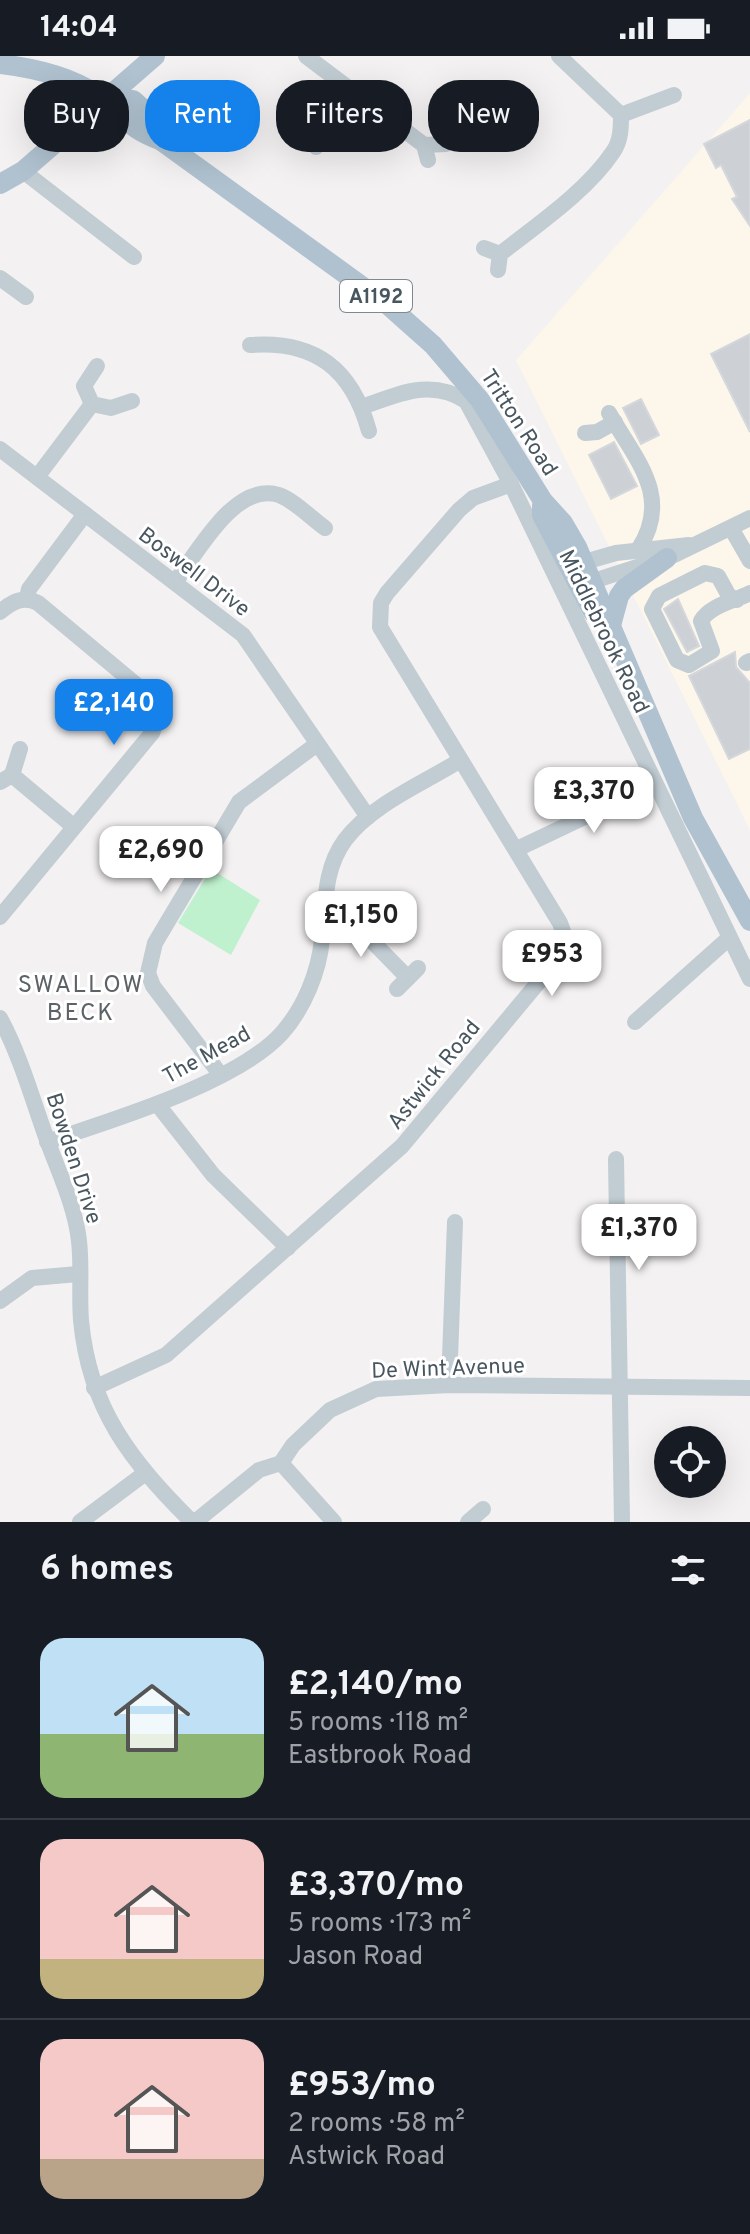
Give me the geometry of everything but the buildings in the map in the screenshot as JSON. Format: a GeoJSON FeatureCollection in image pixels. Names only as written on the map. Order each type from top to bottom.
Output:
{"type":"FeatureCollection","features":[{"type":"Feature","properties":{"kind":"main road"},"geometry":{"type":"LineString","coordinates":[[127,80],[155,56]]}},
{"type":"Feature","properties":{"kind":"main road","name":"Tritton Road"},"geometry":{"type":"LineString","coordinates":[[0,64],[66,80]]}},
{"type":"Feature","properties":{"kind":"main road","name":"Tritton Road"},"geometry":{"type":"LineString","coordinates":[[129,125],[142,134],[160,140],[346,273],[433,345],[480,400],[543,501],[563,523],[581,573],[610,630]]}},
{"type":"Feature","properties":{"kind":"main road"},"geometry":{"type":"LineString","coordinates":[[0,184],[23,171],[45,152]]}},
{"type":"Feature","properties":{"kind":"main road"},"geometry":{"type":"LineString","coordinates":[[667,558],[621,593],[610,630],[693,818],[750,921]]}},
{"type":"Feature","properties":{"kind":"street"},"geometry":{"type":"LineString","coordinates":[[306,56],[339,80]]}},
{"type":"Feature","properties":{"kind":"street"},"geometry":{"type":"LineString","coordinates":[[559,56],[621,115]]}},
{"type":"Feature","properties":{"kind":"street"},"geometry":{"type":"LineString","coordinates":[[621,115],[674,95]]}},
{"type":"Feature","properties":{"kind":"street"},"geometry":{"type":"LineString","coordinates":[[494,257],[561,205],[613,152],[618,141],[621,115]]}},
{"type":"Feature","properties":{"kind":"street"},"geometry":{"type":"LineString","coordinates":[[412,141],[428,152]]}},
{"type":"Feature","properties":{"kind":"street"},"geometry":{"type":"LineString","coordinates":[[23,171],[134,257]]}},
{"type":"Feature","properties":{"kind":"street"},"geometry":{"type":"LineString","coordinates":[[0,278],[26,297]]}},
{"type":"Feature","properties":{"kind":"street"},"geometry":{"type":"LineString","coordinates":[[250,345],[298,346],[342,376],[362,407],[369,431]]}},
{"type":"Feature","properties":{"kind":"street"},"geometry":{"type":"LineString","coordinates":[[92,404],[84,386],[97,366]]}},
{"type":"Feature","properties":{"kind":"street","name":"Middlebrook Road"},"geometry":{"type":"LineString","coordinates":[[362,407],[415,389],[431,388],[461,398],[511,484],[750,979]]}},
{"type":"Feature","properties":{"kind":"street"},"geometry":{"type":"LineString","coordinates":[[92,404],[111,408],[132,401]]}},
{"type":"Feature","properties":{"kind":"street"},"geometry":{"type":"LineString","coordinates":[[37,477],[92,404]]}},
{"type":"Feature","properties":{"kind":"street"},"geometry":{"type":"LineString","coordinates":[[585,433],[597,432],[612,418],[650,486],[655,501],[647,536],[638,550]]}},
{"type":"Feature","properties":{"kind":"street","name":"Boswell Drive"},"geometry":{"type":"LineString","coordinates":[[0,449],[243,635],[368,817]]}},
{"type":"Feature","properties":{"kind":"street","name":"Astwick Road"},"geometry":{"type":"LineString","coordinates":[[94,1388],[166,1355],[402,1146],[562,954],[564,934],[560,923],[383,636],[378,615],[387,593],[459,510],[473,498],[511,484]]}},
{"type":"Feature","properties":{"kind":"street"},"geometry":{"type":"LineString","coordinates":[[175,582],[235,504],[251,495],[267,493],[284,497],[325,528]]}},
{"type":"Feature","properties":{"kind":"street"},"geometry":{"type":"LineString","coordinates":[[27,598],[29,589],[85,514]]}},
{"type":"Feature","properties":{"kind":"street"},"geometry":{"type":"LineString","coordinates":[[581,573],[667,558],[750,518]]}},
{"type":"Feature","properties":{"kind":"street"},"geometry":{"type":"LineString","coordinates":[[731,528],[750,561]]}},
{"type":"Feature","properties":{"kind":"street"},"geometry":{"type":"LineString","coordinates":[[581,573],[638,550],[694,545]]}},
{"type":"Feature","properties":{"kind":"street"},"geometry":{"type":"LineString","coordinates":[[705,573],[718,576],[729,596],[743,596],[704,616],[701,621],[712,651],[689,665],[677,660],[652,609],[659,596],[705,573]]}},
{"type":"Feature","properties":{"kind":"street"},"geometry":{"type":"LineString","coordinates":[[0,612],[17,600],[27,598],[47,609],[158,707],[159,715],[152,733],[0,917]]}},
{"type":"Feature","properties":{"kind":"street"},"geometry":{"type":"LineString","coordinates":[[220,1074],[153,986],[149,959],[155,943],[239,802],[317,744]]}},
{"type":"Feature","properties":{"kind":"street"},"geometry":{"type":"LineString","coordinates":[[20,749],[6,778],[73,826]]}},
{"type":"Feature","properties":{"kind":"street","name":"The Mead"},"geometry":{"type":"LineString","coordinates":[[47,1142],[158,1105],[259,1053],[290,1022],[313,979],[325,892],[334,857],[345,839],[368,817],[459,761]]}},
{"type":"Feature","properties":{"kind":"street"},"geometry":{"type":"LineString","coordinates":[[517,849],[654,784]]}},
{"type":"Feature","properties":{"kind":"street"},"geometry":{"type":"LineString","coordinates":[[323,924],[367,936],[408,978]]}},
{"type":"Feature","properties":{"kind":"street"},"geometry":{"type":"LineString","coordinates":[[635,1022],[729,938]]}},
{"type":"Feature","properties":{"kind":"street","name":"Bowden Drive"},"geometry":{"type":"LineString","coordinates":[[0,1018],[70,1200],[80,1243],[78,1274],[86,1359],[94,1388],[118,1437],[144,1474],[194,1522]]}},
{"type":"Feature","properties":{"kind":"street"},"geometry":{"type":"LineString","coordinates":[[158,1105],[213,1175],[288,1248]]}},
{"type":"Feature","properties":{"kind":"street"},"geometry":{"type":"LineString","coordinates":[[616,1159],[622,1522]]}},
{"type":"Feature","properties":{"kind":"street"},"geometry":{"type":"LineString","coordinates":[[449,1385],[455,1222]]}},
{"type":"Feature","properties":{"kind":"street"},"geometry":{"type":"LineString","coordinates":[[0,1301],[32,1278],[78,1274]]}},
{"type":"Feature","properties":{"kind":"street","name":"De Wint Avenue"},"geometry":{"type":"LineString","coordinates":[[194,1522],[259,1470],[281,1463],[293,1445],[330,1410],[358,1394],[376,1389],[449,1385],[750,1388]]}},
{"type":"Feature","properties":{"kind":"street"},"geometry":{"type":"LineString","coordinates":[[281,1463],[334,1522]]}},
{"type":"Feature","properties":{"kind":"street"},"geometry":{"type":"LineString","coordinates":[[80,1522],[144,1474]]}},
{"type":"Feature","properties":{"kind":"street"},"geometry":{"type":"LineString","coordinates":[[468,1522],[483,1509]]}},
{"type":"Feature","properties":{"kind":"shaded area"},"geometry":{"type":"Polygon","coordinates":[[[750,93],[750,830],[516,360],[750,93]]]}},
{"type":"Feature","properties":{"kind":"green space"},"geometry":{"type":"Polygon","coordinates":[[[211,869],[260,900],[231,955],[178,923],[211,869]]]}},
{"type":"Feature","properties":{"kind":"district","name":"SWALLOW BECK"},"geometry":{"type":"Point","coordinates":[81,998]}}]}
